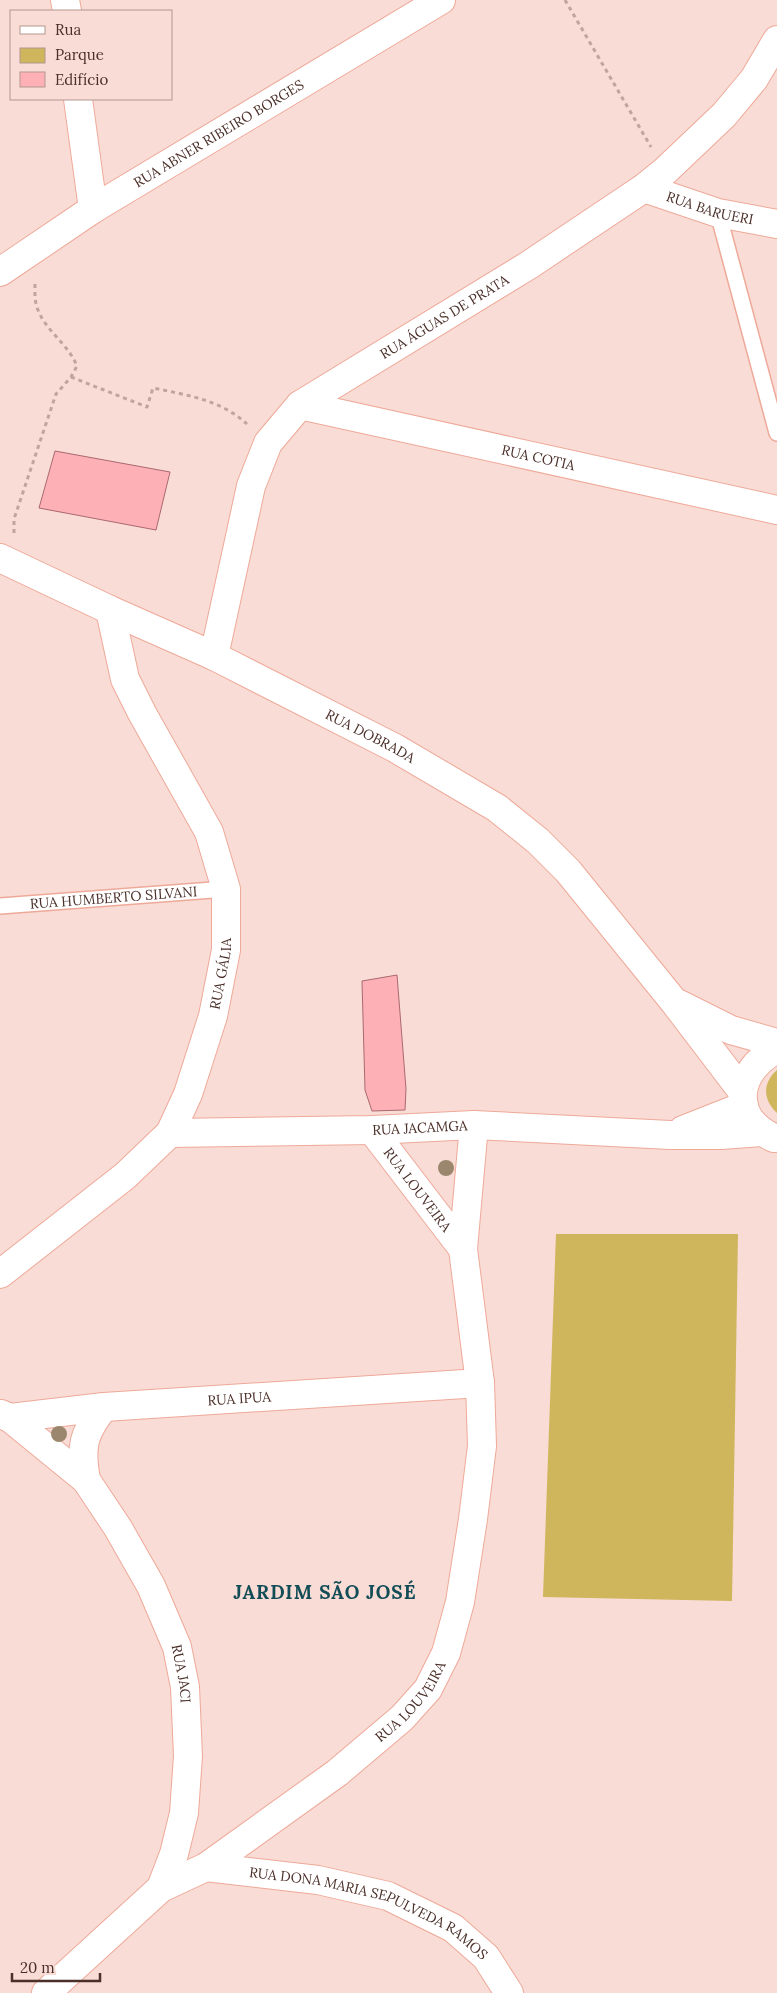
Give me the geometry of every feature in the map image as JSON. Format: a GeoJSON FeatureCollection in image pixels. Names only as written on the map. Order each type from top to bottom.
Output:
{"type":"FeatureCollection","features":[{"type":"Feature","properties":{"kind":"street","name":"RUA ABNER RIBEIRO BORGES"},"geometry":{"type":"LineString","coordinates":[[0,272],[93,209],[442,0]]}},
{"type":"Feature","properties":{"kind":"street","name":"RUA ÁGUAS DE PRATA"},"geometry":{"type":"LineString","coordinates":[[214,656],[251,486],[268,443],[300,405],[529,265],[644,188],[665,171],[724,115],[754,79],[777,40]]}},
{"type":"Feature","properties":{"kind":"street"},"geometry":{"type":"LineString","coordinates":[[78,100],[93,209]]}},
{"type":"Feature","properties":{"kind":"street","name":"RUA BARUERI"},"geometry":{"type":"LineString","coordinates":[[644,188],[718,213],[777,224]]}},
{"type":"Feature","properties":{"kind":"street","name":"RUA COTIA"},"geometry":{"type":"LineString","coordinates":[[300,405],[777,510]]}},
{"type":"Feature","properties":{"kind":"street","name":"RUA DOBRADA"},"geometry":{"type":"LineString","coordinates":[[7,561],[110,610],[214,656],[395,748],[497,808],[538,841],[568,871],[675,1003],[743,1099],[750,1121],[772,1140]]}},
{"type":"Feature","properties":{"kind":"street","name":"RUA GÁLIA"},"geometry":{"type":"LineString","coordinates":[[0,1274],[125,1176],[170,1133],[188,1094],[213,1016],[226,950],[226,889],[209,832],[125,679],[110,610]]}},
{"type":"Feature","properties":{"kind":"street","name":"RUA DOBRADA"},"geometry":{"type":"LineString","coordinates":[[675,1003],[731,1030],[777,1043]]}},
{"type":"Feature","properties":{"kind":"street"},"geometry":{"type":"LineString","coordinates":[[743,1099],[750,1071],[764,1056],[777,1049]]}},
{"type":"Feature","properties":{"kind":"street","name":"RUA JACAMGA"},"geometry":{"type":"LineString","coordinates":[[670,1135],[743,1099]]}},
{"type":"Feature","properties":{"kind":"street","name":"RUA JACAMGA"},"geometry":{"type":"LineString","coordinates":[[170,1133],[372,1130],[474,1125],[670,1135],[721,1135],[772,1140]]}},
{"type":"Feature","properties":{"kind":"street","name":"RUA LOUVEIRA"},"geometry":{"type":"LineString","coordinates":[[46,1993],[161,1888],[206,1867],[337,1773],[402,1718],[428,1689],[446,1653],[460,1602],[474,1519],[482,1446],[480,1383],[463,1249],[474,1125]]}},
{"type":"Feature","properties":{"kind":"street","name":"RUA LOUVEIRA"},"geometry":{"type":"LineString","coordinates":[[372,1130],[463,1249]]}},
{"type":"Feature","properties":{"kind":"street","name":"RUA IPUA"},"geometry":{"type":"LineString","coordinates":[[5,1416],[104,1407],[480,1383]]}},
{"type":"Feature","properties":{"kind":"street","name":"RUA JACI"},"geometry":{"type":"LineString","coordinates":[[86,1480],[82,1459],[84,1440],[90,1424],[104,1407]]}},
{"type":"Feature","properties":{"kind":"street","name":"RUA JACI"},"geometry":{"type":"LineString","coordinates":[[5,1416],[86,1480],[118,1528],[151,1586],[177,1647],[185,1687],[188,1756],[184,1813],[174,1854],[161,1888]]}},
{"type":"Feature","properties":{"kind":"street","name":"RUA DONA MARIA SEPULVEDA RAMOS"},"geometry":{"type":"LineString","coordinates":[[206,1867],[318,1880],[388,1896],[453,1928],[486,1957],[510,1993]]}},
{"type":"Feature","properties":{"kind":"lane"},"geometry":{"type":"LineString","coordinates":[[718,213],[777,433]]}},
{"type":"Feature","properties":{"kind":"lane","name":"RUA HUMBERTO SILVANI"},"geometry":{"type":"LineString","coordinates":[[0,906],[226,889]]}},
{"type":"Feature","properties":{"kind":"path"},"geometry":{"type":"LineString","coordinates":[[565,0],[665,171]]}},
{"type":"Feature","properties":{"kind":"path"},"geometry":{"type":"LineString","coordinates":[[7,561],[14,519],[56,394],[71,377],[76,366],[72,354],[42,319],[36,303],[35,249]]}},
{"type":"Feature","properties":{"kind":"path"},"geometry":{"type":"LineString","coordinates":[[71,377],[147,406],[153,388],[202,398],[235,413],[268,443]]}},
{"type":"Feature","properties":{"kind":"green space"},"geometry":{"type":"Polygon","coordinates":[[[777,1070],[777,1113],[769,1103],[766,1092],[769,1080],[777,1070]]]}},
{"type":"Feature","properties":{"kind":"green space"},"geometry":{"type":"Polygon","coordinates":[[[556,1234],[738,1234],[732,1601],[543,1597],[556,1234]]]}},
{"type":"Feature","properties":{"kind":"building"},"geometry":{"type":"Polygon","coordinates":[[[55,451],[170,472],[156,530],[39,508],[55,451]]]}},
{"type":"Feature","properties":{"kind":"building"},"geometry":{"type":"Polygon","coordinates":[[[397,975],[406,1089],[405,1110],[372,1111],[365,1090],[362,981],[397,975]]]}},
{"type":"Feature","properties":{"kind":"district","name":"JARDIM SÃO JOSÉ"},"geometry":{"type":"Point","coordinates":[325,1592]}}]}
